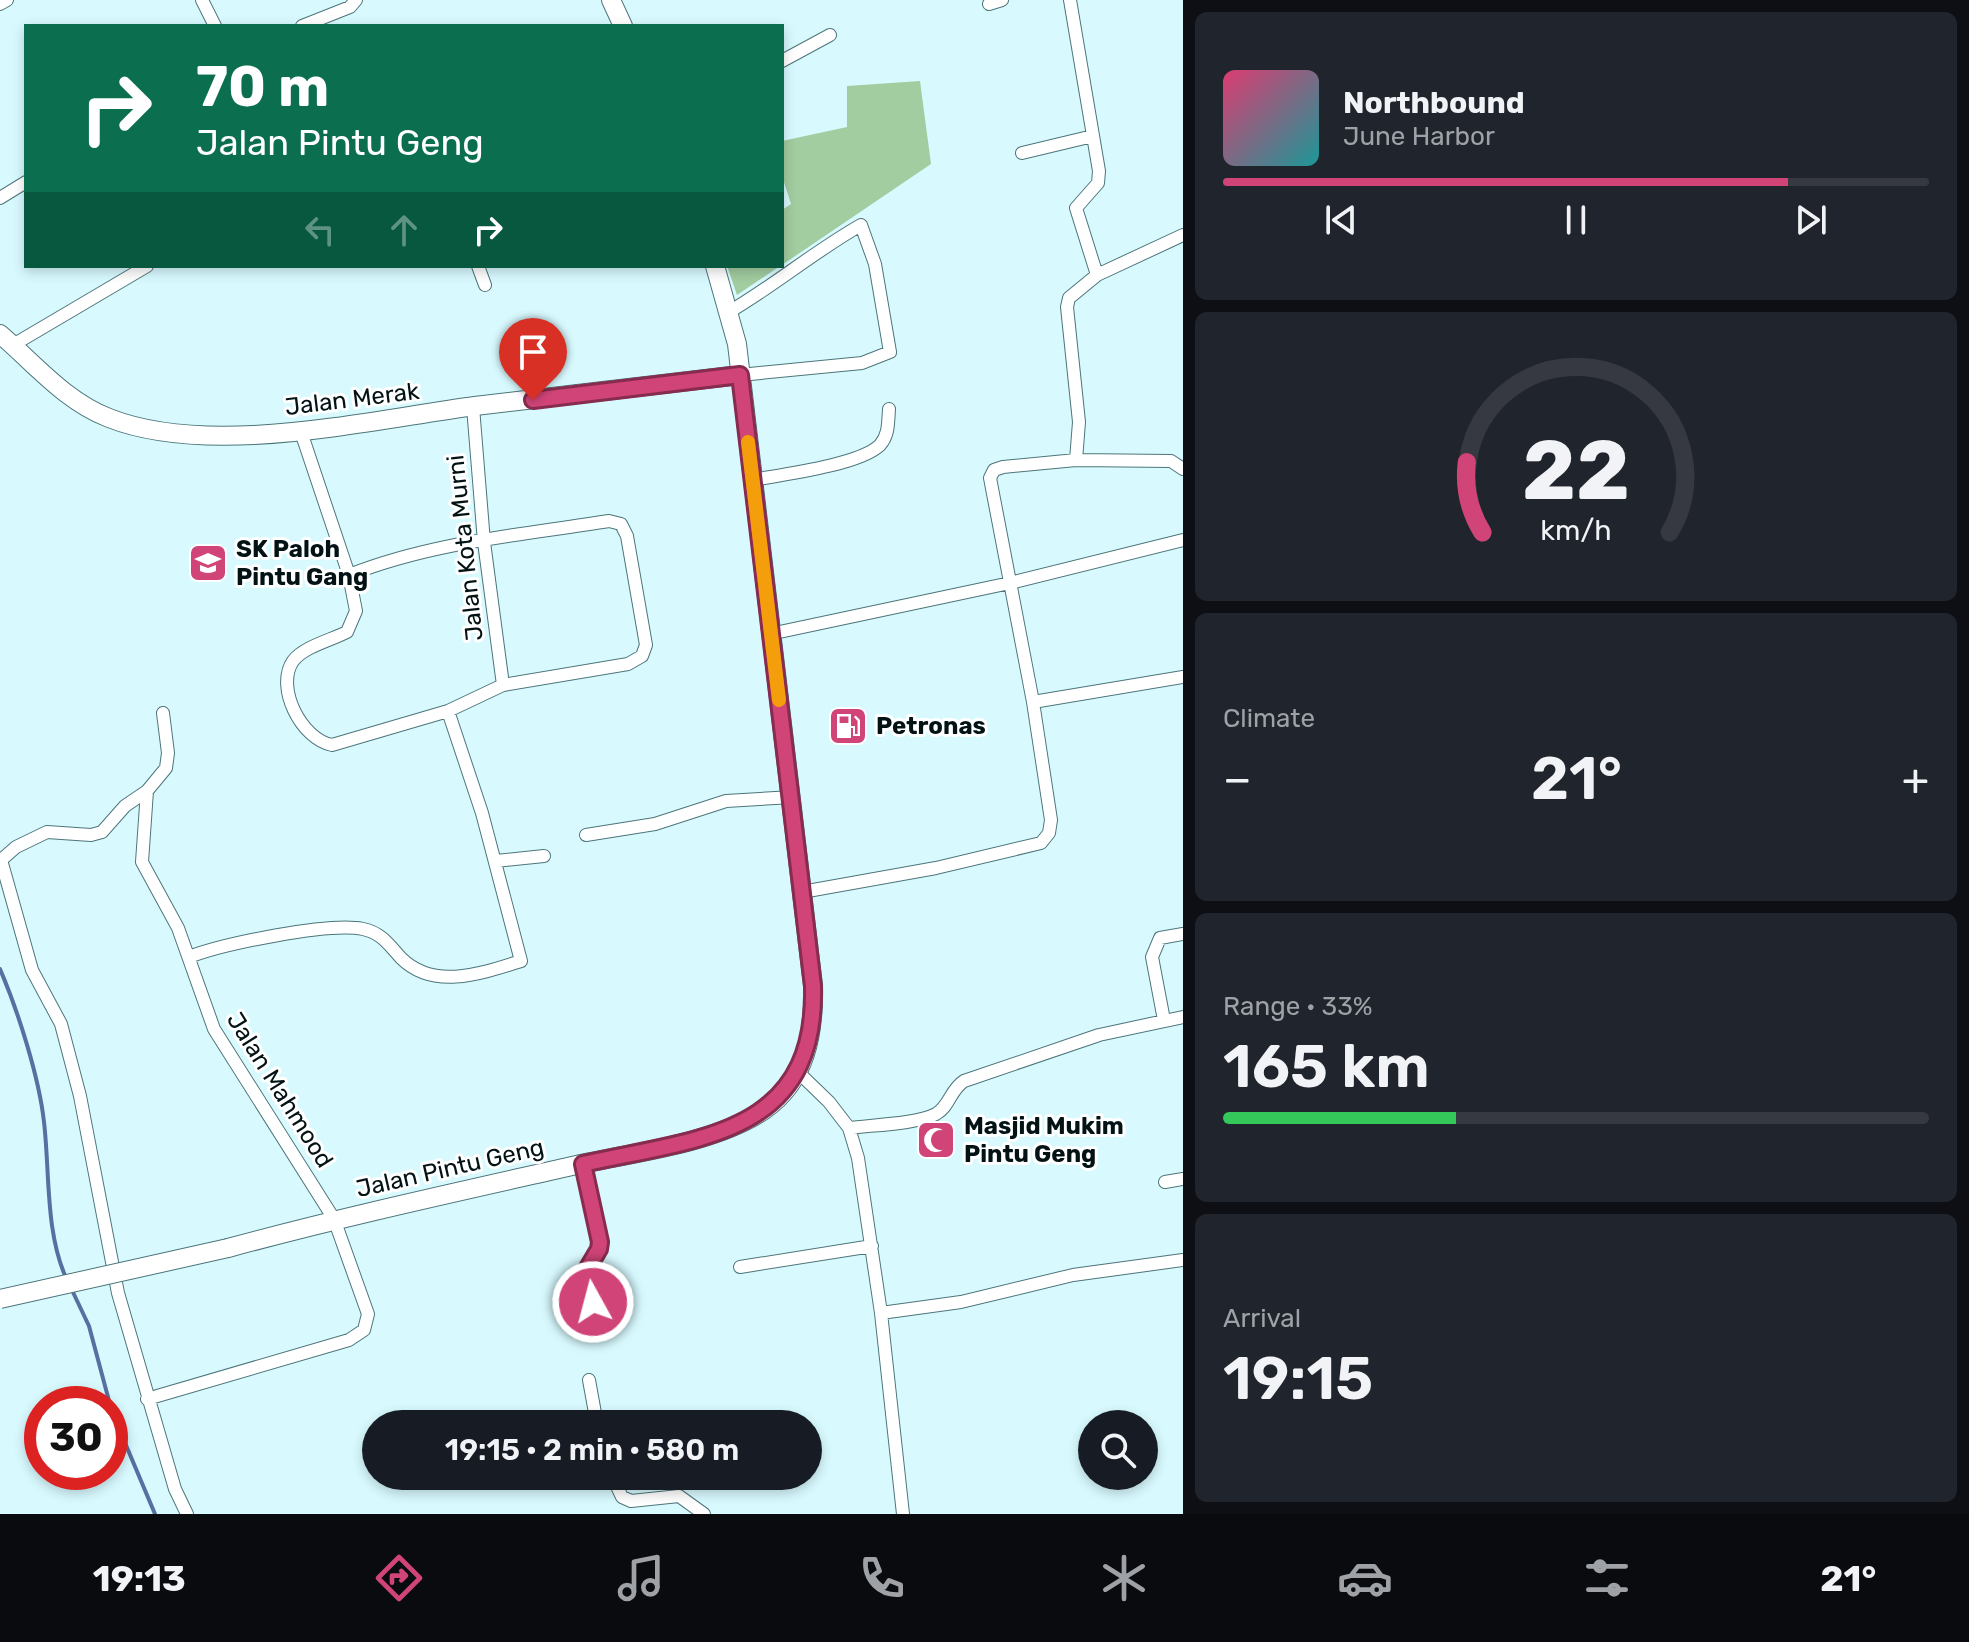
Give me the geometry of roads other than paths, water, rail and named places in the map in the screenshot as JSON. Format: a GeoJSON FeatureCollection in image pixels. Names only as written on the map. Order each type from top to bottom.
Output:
{"type":"FeatureCollection","features":[{"type":"Feature","properties":{"kind":"main road"},"geometry":{"type":"LineString","coordinates":[[611,0],[622,24]]}},
{"type":"Feature","properties":{"kind":"main road","name":"Jalan Pintu Geng"},"geometry":{"type":"LineString","coordinates":[[0,1299],[228,1248],[334,1219],[689,1140],[764,1111],[783,1093],[798,1072],[808,1052],[814,1023],[793,797],[770,634],[740,375],[729,312],[716,268]]}},
{"type":"Feature","properties":{"kind":"main road","name":"Jalan Merak"},"geometry":{"type":"LineString","coordinates":[[6,339],[66,395],[119,422],[151,430],[189,433],[301,432],[473,407],[740,375]]}},
{"type":"Feature","properties":{"kind":"street"},"geometry":{"type":"LineString","coordinates":[[0,4],[7,0]]}},
{"type":"Feature","properties":{"kind":"street"},"geometry":{"type":"LineString","coordinates":[[202,0],[214,24]]}},
{"type":"Feature","properties":{"kind":"street"},"geometry":{"type":"LineString","coordinates":[[307,24],[350,7],[356,0]]}},
{"type":"Feature","properties":{"kind":"street"},"geometry":{"type":"LineString","coordinates":[[989,4],[1002,0]]}},
{"type":"Feature","properties":{"kind":"street"},"geometry":{"type":"LineString","coordinates":[[1070,0],[1098,183],[1076,208],[1097,275]]}},
{"type":"Feature","properties":{"kind":"street"},"geometry":{"type":"LineString","coordinates":[[784,60],[830,35]]}},
{"type":"Feature","properties":{"kind":"street"},"geometry":{"type":"LineString","coordinates":[[1022,153],[1093,136]]}},
{"type":"Feature","properties":{"kind":"street"},"geometry":{"type":"LineString","coordinates":[[0,198],[24,183]]}},
{"type":"Feature","properties":{"kind":"street"},"geometry":{"type":"LineString","coordinates":[[729,312],[777,284],[816,252],[861,225],[875,264],[890,352],[862,363],[740,375]]}},
{"type":"Feature","properties":{"kind":"street"},"geometry":{"type":"LineString","coordinates":[[1076,460],[1079,422],[1067,307],[1069,298],[1097,275],[1183,235]]}},
{"type":"Feature","properties":{"kind":"street"},"geometry":{"type":"LineString","coordinates":[[6,339],[143,268]]}},
{"type":"Feature","properties":{"kind":"street"},"geometry":{"type":"LineString","coordinates":[[479,268],[485,285]]}},
{"type":"Feature","properties":{"kind":"street","name":"Jalan Kota Murni"},"geometry":{"type":"LineString","coordinates":[[473,407],[484,542],[503,685]]}},
{"type":"Feature","properties":{"kind":"street"},"geometry":{"type":"LineString","coordinates":[[752,480],[802,472],[865,454],[880,445],[888,432],[889,409]]}},
{"type":"Feature","properties":{"kind":"street"},"geometry":{"type":"LineString","coordinates":[[301,432],[349,575],[356,611],[353,625],[347,632],[294,659],[288,678],[287,689],[307,734],[319,743],[332,745],[448,711],[503,685],[628,664],[642,656],[646,645],[627,536],[621,524],[609,521],[484,542],[453,543],[349,575]]}},
{"type":"Feature","properties":{"kind":"street"},"geometry":{"type":"LineString","coordinates":[[802,892],[936,868],[1041,843],[1049,833],[1051,820],[1033,702],[990,478],[994,470],[1076,460],[1171,461],[1183,469]]}},
{"type":"Feature","properties":{"kind":"street"},"geometry":{"type":"LineString","coordinates":[[770,634],[1010,583],[1183,540]]}},
{"type":"Feature","properties":{"kind":"street"},"geometry":{"type":"LineString","coordinates":[[1033,702],[1183,677]]}},
{"type":"Feature","properties":{"kind":"street"},"geometry":{"type":"LineString","coordinates":[[189,957],[233,945],[342,928],[364,929],[386,939],[402,959],[423,974],[454,977],[521,961],[496,861],[448,711]]}},
{"type":"Feature","properties":{"kind":"street","name":"Jalan Mahmood"},"geometry":{"type":"LineString","coordinates":[[147,1399],[349,1340],[364,1330],[368,1314],[334,1219],[214,1029],[178,928],[142,862],[147,791],[166,768],[168,753],[163,713]]}},
{"type":"Feature","properties":{"kind":"street"},"geometry":{"type":"LineString","coordinates":[[147,791],[125,806],[102,832],[91,835],[47,832],[16,847],[1,860],[32,970],[56,1011],[69,1052],[118,1293],[175,1489],[187,1514]]}},
{"type":"Feature","properties":{"kind":"street"},"geometry":{"type":"LineString","coordinates":[[586,835],[655,824],[726,801],[793,797]]}},
{"type":"Feature","properties":{"kind":"street"},"geometry":{"type":"LineString","coordinates":[[496,861],[544,856]]}},
{"type":"Feature","properties":{"kind":"street"},"geometry":{"type":"LineString","coordinates":[[1164,1020],[1153,950],[1160,938],[1183,934]]}},
{"type":"Feature","properties":{"kind":"street"},"geometry":{"type":"LineString","coordinates":[[849,1128],[929,1117],[944,1107],[951,1091],[964,1081],[1099,1035],[1183,1017]]}},
{"type":"Feature","properties":{"kind":"street"},"geometry":{"type":"LineString","coordinates":[[798,1072],[849,1128],[861,1170],[881,1313],[903,1514]]}},
{"type":"Feature","properties":{"kind":"street"},"geometry":{"type":"LineString","coordinates":[[583,1164],[600,1242],[586,1271],[600,1329]]}},
{"type":"Feature","properties":{"kind":"street"},"geometry":{"type":"LineString","coordinates":[[1165,1182],[1183,1179]]}},
{"type":"Feature","properties":{"kind":"street"},"geometry":{"type":"LineString","coordinates":[[740,1267],[872,1246]]}},
{"type":"Feature","properties":{"kind":"street"},"geometry":{"type":"LineString","coordinates":[[881,1313],[961,1302],[1073,1275],[1183,1260]]}},
{"type":"Feature","properties":{"kind":"street"},"geometry":{"type":"LineString","coordinates":[[589,1380],[594,1410]]}},
{"type":"Feature","properties":{"kind":"street"},"geometry":{"type":"LineString","coordinates":[[619,1490],[622,1497],[631,1501],[679,1496],[704,1514]]}},
{"type":"Feature","properties":{"kind":"waterway"},"geometry":{"type":"LineString","coordinates":[[0,969],[21,1024],[38,1085],[52,1223],[67,1280]]}},
{"type":"Feature","properties":{"kind":"waterway"},"geometry":{"type":"LineString","coordinates":[[71,1288],[89,1326],[112,1412],[155,1514]]}},
{"type":"Feature","properties":{"kind":"place","name":"SK Paloh Pintu Gang"},"geometry":{"type":"Point","coordinates":[208,563]}},
{"type":"Feature","properties":{"kind":"place","name":"Petronas"},"geometry":{"type":"Point","coordinates":[848,726]}},
{"type":"Feature","properties":{"kind":"place","name":"Masjid Mukim Pintu Geng"},"geometry":{"type":"Point","coordinates":[936,1140]}}]}
